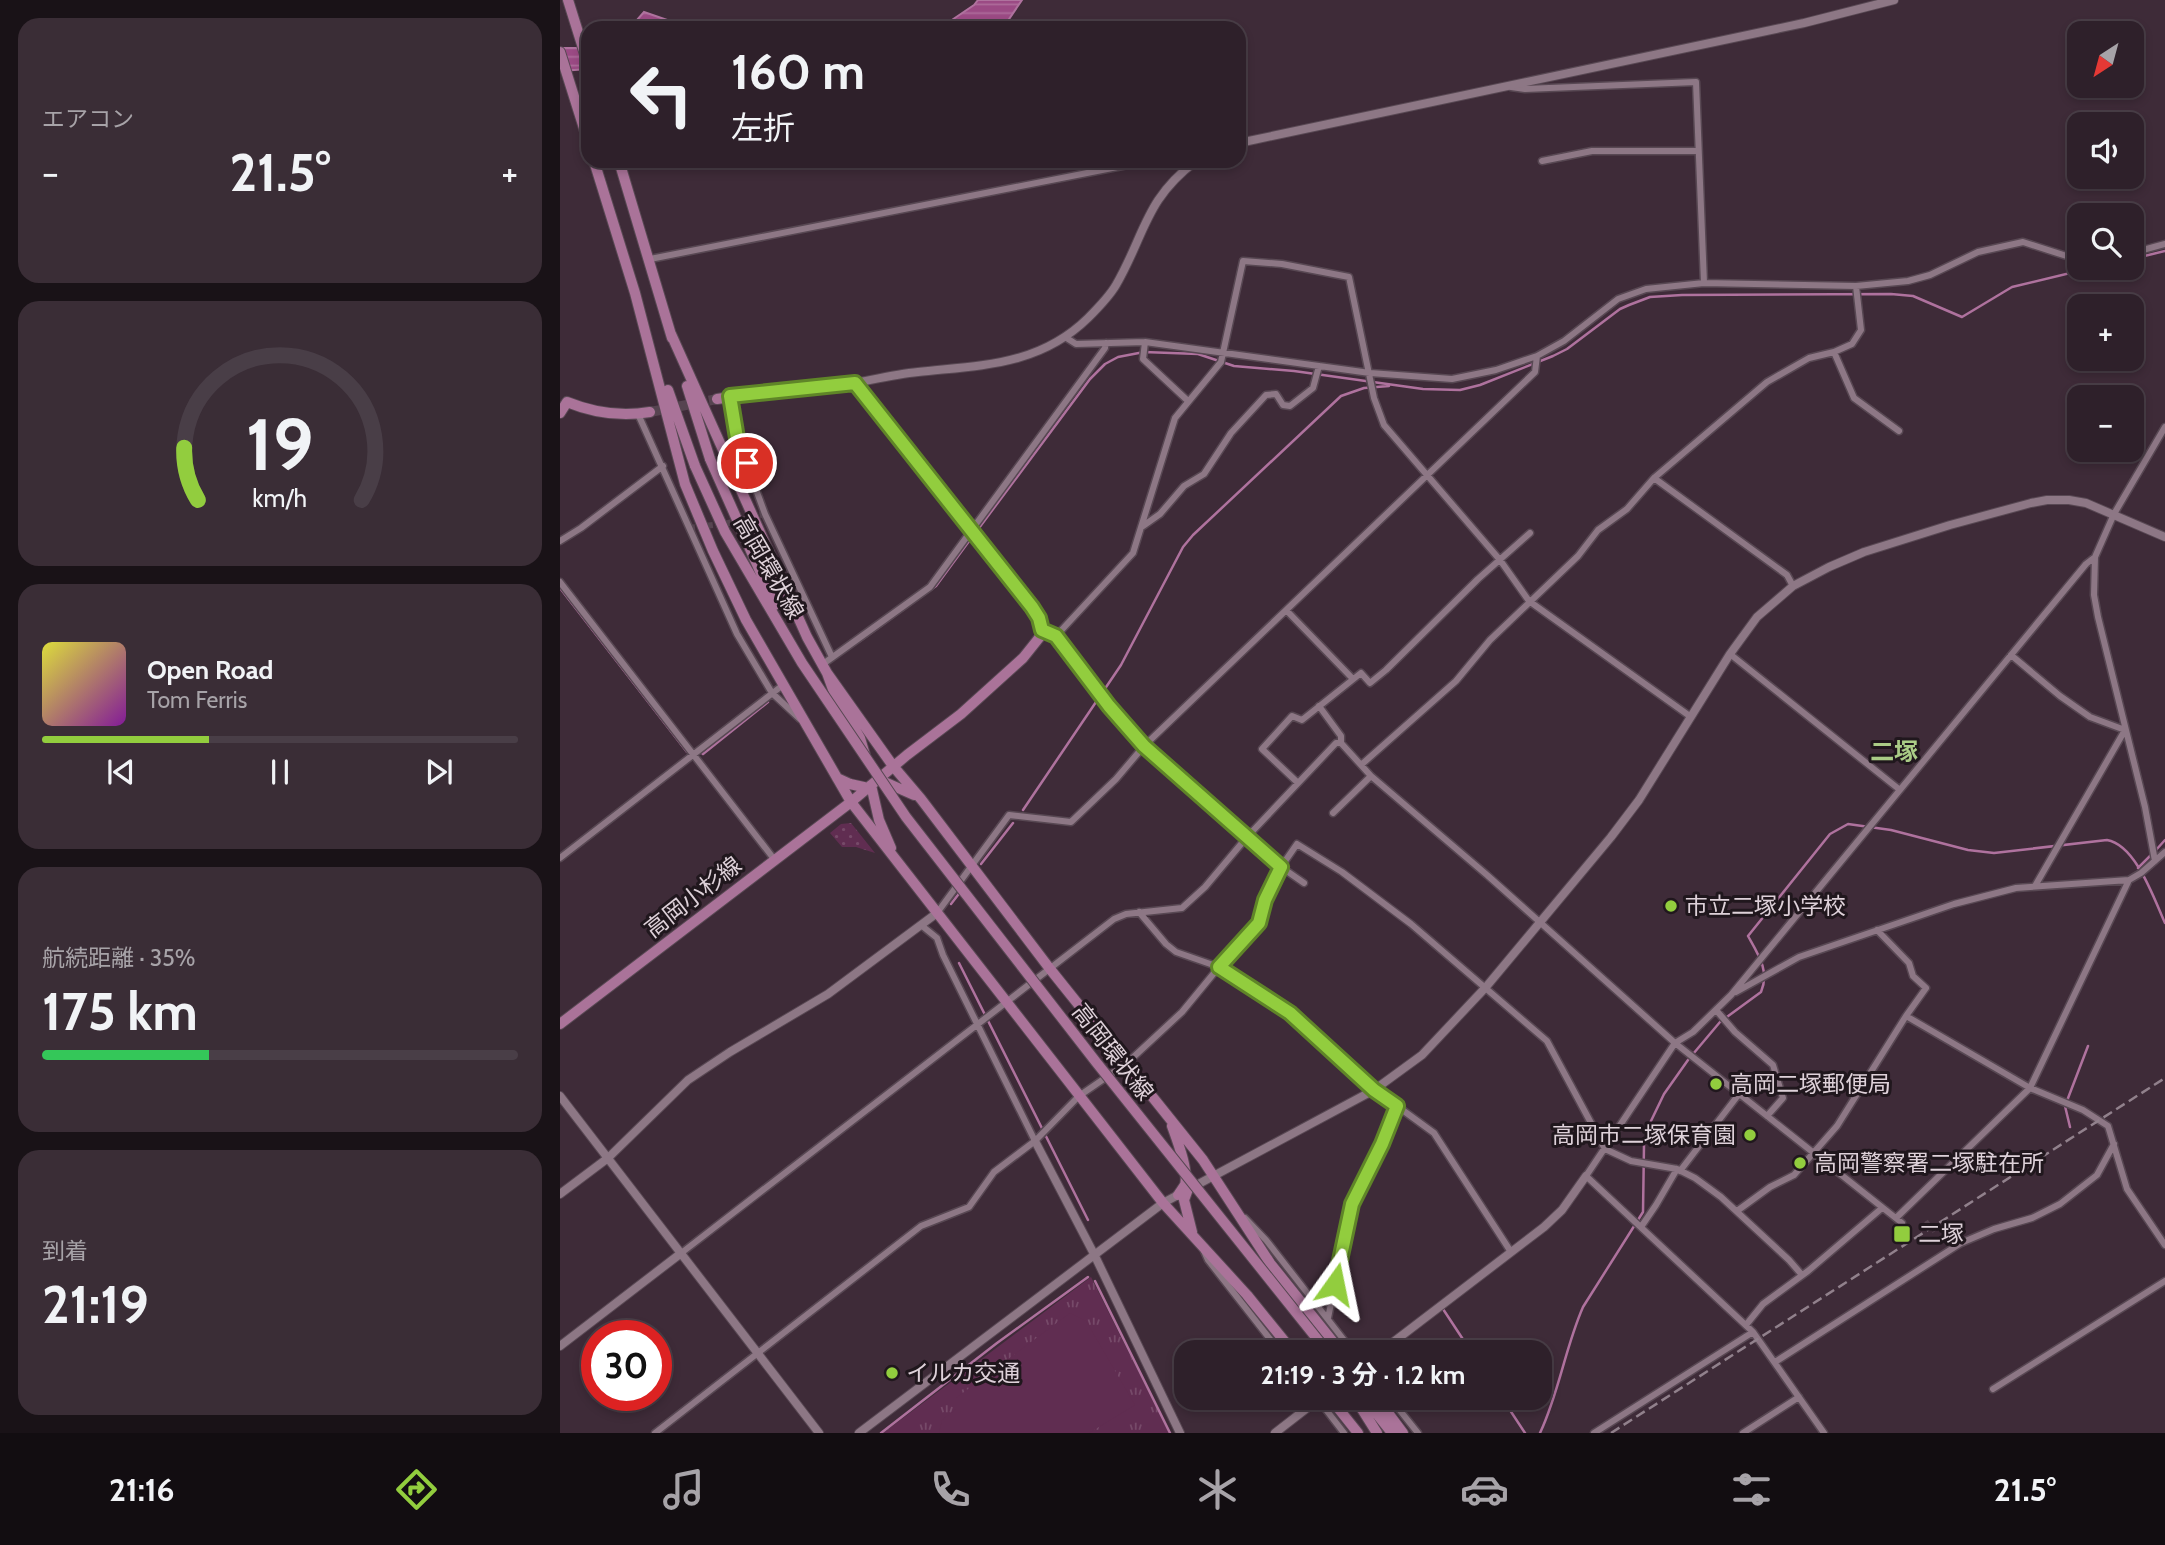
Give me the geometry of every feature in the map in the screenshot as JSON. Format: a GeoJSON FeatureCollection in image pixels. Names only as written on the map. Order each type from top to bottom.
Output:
{"type":"FeatureCollection","features":[{"type":"Feature","properties":{"kind":"main road"},"geometry":{"type":"LineString","coordinates":[[568,0],[581,42]]}},
{"type":"Feature","properties":{"kind":"main road"},"geometry":{"type":"LineString","coordinates":[[560,52],[581,119]]}},
{"type":"Feature","properties":{"kind":"main road"},"geometry":{"type":"LineString","coordinates":[[596,168],[635,293],[685,484],[746,620],[850,802],[1164,1203],[1283,1340]]}},
{"type":"Feature","properties":{"kind":"main road"},"geometry":{"type":"LineString","coordinates":[[621,168],[671,334],[802,626],[825,669],[893,766],[1050,969],[1203,1160],[1322,1340]]}},
{"type":"Feature","properties":{"kind":"main road","name":"高岡環状線"},"geometry":{"type":"LineString","coordinates":[[635,293],[695,466],[725,532],[802,663],[905,817],[1096,1062],[1321,1340]]}},
{"type":"Feature","properties":{"kind":"main road","name":"高岡環状線"},"geometry":{"type":"LineString","coordinates":[[671,334],[710,459],[802,663]]}},
{"type":"Feature","properties":{"kind":"main road"},"geometry":{"type":"LineString","coordinates":[[717,399],[855,383],[1039,618],[1042,630],[1039,638],[1023,658],[961,714],[850,802]]}},
{"type":"Feature","properties":{"kind":"main road"},"geometry":{"type":"LineString","coordinates":[[560,413],[563,400],[586,410],[614,414],[650,412]]}},
{"type":"Feature","properties":{"kind":"main road"},"geometry":{"type":"LineString","coordinates":[[825,669],[835,695],[860,738],[873,784],[879,820],[895,858]]}},
{"type":"Feature","properties":{"kind":"main road"},"geometry":{"type":"LineString","coordinates":[[836,778],[850,784],[873,784],[920,799]]}},
{"type":"Feature","properties":{"kind":"main road","name":"高岡小杉線"},"geometry":{"type":"LineString","coordinates":[[560,1024],[850,802]]}},
{"type":"Feature","properties":{"kind":"main road"},"geometry":{"type":"LineString","coordinates":[[1168,1115],[1184,1169],[1185,1185],[1178,1195]]}},
{"type":"Feature","properties":{"kind":"main road"},"geometry":{"type":"LineString","coordinates":[[1189,1189],[1184,1199],[1185,1210],[1197,1239]]}},
{"type":"Feature","properties":{"kind":"main road"},"geometry":{"type":"LineString","coordinates":[[1340,1410],[1358,1433]]}},
{"type":"Feature","properties":{"kind":"main road"},"geometry":{"type":"LineString","coordinates":[[1363,1410],[1377,1433]]}},
{"type":"Feature","properties":{"kind":"main road"},"geometry":{"type":"LineString","coordinates":[[1374,1410],[1392,1433]]}},
{"type":"Feature","properties":{"kind":"main road"},"geometry":{"type":"LineString","coordinates":[[1386,1410],[1403,1433]]}},
{"type":"Feature","properties":{"kind":"street"},"geometry":{"type":"LineString","coordinates":[[1246,141],[1750,35],[1894,0]]}},
{"type":"Feature","properties":{"kind":"street"},"geometry":{"type":"LineString","coordinates":[[1501,86],[1525,89],[1696,82],[1704,283]]}},
{"type":"Feature","properties":{"kind":"street"},"geometry":{"type":"LineString","coordinates":[[1542,162],[1592,151],[1698,151]]}},
{"type":"Feature","properties":{"kind":"street"},"geometry":{"type":"LineString","coordinates":[[650,259],[1112,168]]}},
{"type":"Feature","properties":{"kind":"street"},"geometry":{"type":"LineString","coordinates":[[855,383],[1023,358],[1065,337],[1099,308],[1115,286],[1158,199],[1188,168]]}},
{"type":"Feature","properties":{"kind":"street"},"geometry":{"type":"LineString","coordinates":[[1065,337],[1076,344],[1145,342],[1370,373],[1452,379],[1496,370],[1537,356],[1564,341],[1618,299],[1646,289],[1704,283],[1856,286],[1908,281],[1930,275],[1978,252],[2023,242],[2067,256]]}},
{"type":"Feature","properties":{"kind":"street"},"geometry":{"type":"LineString","coordinates":[[2144,250],[2165,244]]}},
{"type":"Feature","properties":{"kind":"street"},"geometry":{"type":"LineString","coordinates":[[1056,636],[1133,553],[1175,418],[1221,362],[1244,261],[1282,264],[1349,277],[1374,398],[1384,425],[1500,560],[1529,601],[1690,717]]}},
{"type":"Feature","properties":{"kind":"street"},"geometry":{"type":"LineString","coordinates":[[1361,765],[1456,681],[1490,640],[1578,556],[1598,530],[1627,509],[1654,478],[1767,382],[1809,358],[1852,344],[1861,330],[1856,286]]}},
{"type":"Feature","properties":{"kind":"street"},"geometry":{"type":"LineString","coordinates":[[1145,342],[1143,359],[1188,401]]}},
{"type":"Feature","properties":{"kind":"street"},"geometry":{"type":"LineString","coordinates":[[825,669],[832,657],[930,587],[1105,348],[1106,343]]}},
{"type":"Feature","properties":{"kind":"street"},"geometry":{"type":"LineString","coordinates":[[1834,352],[1854,398],[1899,431]]}},
{"type":"Feature","properties":{"kind":"street"},"geometry":{"type":"LineString","coordinates":[[560,1194],[608,1158],[688,1080],[828,994],[937,913],[1009,815],[1071,822],[1116,779],[1144,746],[1535,372],[1537,356]]}},
{"type":"Feature","properties":{"kind":"street"},"geometry":{"type":"LineString","coordinates":[[1141,527],[1160,514],[1184,486],[1204,474],[1231,433],[1266,395],[1276,394],[1283,405],[1290,406],[1314,388],[1319,366]]}},
{"type":"Feature","properties":{"kind":"street"},"geometry":{"type":"LineString","coordinates":[[730,396],[737,438],[765,514],[832,657]]}},
{"type":"Feature","properties":{"kind":"street"},"geometry":{"type":"LineString","coordinates":[[638,414],[737,634],[772,693],[806,725]]}},
{"type":"Feature","properties":{"kind":"street"},"geometry":{"type":"LineString","coordinates":[[2155,861],[2145,807],[2124,730],[2094,595],[2095,557],[2114,514],[2165,427]]}},
{"type":"Feature","properties":{"kind":"street"},"geometry":{"type":"LineString","coordinates":[[560,541],[663,466]]}},
{"type":"Feature","properties":{"kind":"street"},"geometry":{"type":"LineString","coordinates":[[1654,478],[1787,575],[1793,586]]}},
{"type":"Feature","properties":{"kind":"street"},"geometry":{"type":"LineString","coordinates":[[859,1433],[1164,1203],[1374,1090],[1422,1055],[1486,987],[1639,800],[1730,653],[1757,617],[1793,586],[1864,552],[1950,525],[2047,500],[2086,503],[2165,537]]}},
{"type":"Feature","properties":{"kind":"street"},"geometry":{"type":"LineString","coordinates":[[1297,782],[1262,749],[1292,716],[1302,720],[1361,674],[1370,683],[1530,533]]}},
{"type":"Feature","properties":{"kind":"street"},"geometry":{"type":"LineString","coordinates":[[1396,1340],[1562,1210],[1675,1043],[1693,1032],[1731,995],[2086,564],[2095,557]]}},
{"type":"Feature","properties":{"kind":"street"},"geometry":{"type":"LineString","coordinates":[[560,582],[774,859]]}},
{"type":"Feature","properties":{"kind":"street"},"geometry":{"type":"LineString","coordinates":[[1287,611],[1353,680]]}},
{"type":"Feature","properties":{"kind":"street"},"geometry":{"type":"LineString","coordinates":[[1042,630],[1056,636],[1109,706],[1144,746],[1281,867],[1304,883]]}},
{"type":"Feature","properties":{"kind":"street"},"geometry":{"type":"LineString","coordinates":[[1730,653],[1900,790]]}},
{"type":"Feature","properties":{"kind":"street"},"geometry":{"type":"LineString","coordinates":[[2011,655],[2090,717],[2124,730]]}},
{"type":"Feature","properties":{"kind":"street"},"geometry":{"type":"LineString","coordinates":[[560,858],[783,685]]}},
{"type":"Feature","properties":{"kind":"street"},"geometry":{"type":"LineString","coordinates":[[1319,706],[1341,736],[1341,743],[1371,776],[1675,1043],[1899,1221],[2030,1088],[2129,880],[2165,852]]}},
{"type":"Feature","properties":{"kind":"street"},"geometry":{"type":"LineString","coordinates":[[2035,886],[2124,730]]}},
{"type":"Feature","properties":{"kind":"street"},"geometry":{"type":"LineString","coordinates":[[560,1346],[1114,919],[1126,914],[1182,908],[1205,887],[1297,782],[1336,743],[1341,743]]}},
{"type":"Feature","properties":{"kind":"street"},"geometry":{"type":"LineString","coordinates":[[1333,813],[1371,776]]}},
{"type":"Feature","properties":{"kind":"street"},"geometry":{"type":"LineString","coordinates":[[654,1433],[921,1226],[969,1208],[994,1172],[1035,1141],[1079,1096],[1127,1063],[1182,1012],[1259,923],[1265,900],[1281,867],[1297,844],[1342,872],[1411,924],[1547,1041],[1605,1149],[1631,1161],[1678,1170],[1721,1197],[1802,1275]]}},
{"type":"Feature","properties":{"kind":"street"},"geometry":{"type":"LineString","coordinates":[[1731,995],[1799,957],[2002,890],[2129,880]]}},
{"type":"Feature","properties":{"kind":"street"},"geometry":{"type":"LineString","coordinates":[[1139,912],[1166,944],[1177,952],[1219,967],[1290,1013],[1374,1090],[1434,1133],[1511,1252]]}},
{"type":"Feature","properties":{"kind":"street"},"geometry":{"type":"LineString","coordinates":[[922,925],[937,939],[1180,1433]]}},
{"type":"Feature","properties":{"kind":"street"},"geometry":{"type":"LineString","coordinates":[[1737,1212],[1770,1187],[1794,1175],[1837,1126],[1926,988],[1913,976],[1909,963],[1877,930]]}},
{"type":"Feature","properties":{"kind":"street"},"geometry":{"type":"LineString","coordinates":[[1716,1010],[1735,1032],[1773,1065],[1783,1098],[1767,1116]]}},
{"type":"Feature","properties":{"kind":"street"},"geometry":{"type":"LineString","coordinates":[[1906,1016],[2030,1088],[2083,1110],[2108,1126],[2127,1189],[2165,1245]]}},
{"type":"Feature","properties":{"kind":"street"},"geometry":{"type":"LineString","coordinates":[[1641,1227],[1678,1170],[1739,1094]]}},
{"type":"Feature","properties":{"kind":"street"},"geometry":{"type":"LineString","coordinates":[[560,1096],[818,1433]]}},
{"type":"Feature","properties":{"kind":"street"},"geometry":{"type":"LineString","coordinates":[[1328,1318],[1352,1204],[1382,1144],[1397,1106]]}},
{"type":"Feature","properties":{"kind":"street"},"geometry":{"type":"LineString","coordinates":[[1775,1362],[1971,1237],[2032,1218],[2060,1204],[2097,1175],[2114,1144]]}},
{"type":"Feature","properties":{"kind":"street"},"geometry":{"type":"LineString","coordinates":[[1586,1176],[1753,1332],[1824,1433]]}},
{"type":"Feature","properties":{"kind":"street"},"geometry":{"type":"LineString","coordinates":[[1234,1207],[1266,1240],[1344,1340]]}},
{"type":"Feature","properties":{"kind":"street"},"geometry":{"type":"LineString","coordinates":[[1746,1325],[1763,1304],[1882,1208]]}},
{"type":"Feature","properties":{"kind":"street"},"geometry":{"type":"LineString","coordinates":[[1197,1239],[1208,1260],[1271,1340]]}},
{"type":"Feature","properties":{"kind":"street"},"geometry":{"type":"LineString","coordinates":[[1993,1389],[2165,1281]]}},
{"type":"Feature","properties":{"kind":"street"},"geometry":{"type":"LineString","coordinates":[[1594,1433],[1753,1332]]}},
{"type":"Feature","properties":{"kind":"street"},"geometry":{"type":"LineString","coordinates":[[1743,1433],[1799,1397]]}},
{"type":"Feature","properties":{"kind":"street"},"geometry":{"type":"LineString","coordinates":[[1275,1433],[1305,1410]]}},
{"type":"Feature","properties":{"kind":"street"},"geometry":{"type":"LineString","coordinates":[[1327,1410],[1344,1433]]}},
{"type":"Feature","properties":{"kind":"street"},"geometry":{"type":"LineString","coordinates":[[1399,1410],[1414,1432]]}},
{"type":"Feature","properties":{"kind":"green space"},"geometry":{"type":"Polygon","coordinates":[[[851,823],[875,853],[856,847],[842,847],[830,833],[841,824],[851,823]]]}},
{"type":"Feature","properties":{"kind":"green space"},"geometry":{"type":"Polygon","coordinates":[[[1091,1277],[1169,1433],[883,1433],[1091,1277]]]}},
{"type":"Feature","properties":{"kind":"green space"},"geometry":{"type":"Polygon","coordinates":[[[1070,1313],[1086,1321],[1135,1405],[1089,1433],[939,1433],[942,1420],[956,1409],[956,1398],[1070,1313]]]}},
{"type":"Feature","properties":{"kind":"shaded area"},"geometry":{"type":"Polygon","coordinates":[[[978,0],[1022,0],[1008,21],[950,21],[978,0]]]}},
{"type":"Feature","properties":{"kind":"shaded area"},"geometry":{"type":"Polygon","coordinates":[[[644,12],[668,21],[636,21],[644,12]]]}},
{"type":"Feature","properties":{"kind":"shaded area"},"geometry":{"type":"Polygon","coordinates":[[[560,48],[581,48],[581,70],[560,71],[560,48]]]}},
{"type":"Feature","properties":{"kind":"waterway"},"geometry":{"type":"LineString","coordinates":[[2144,256],[2165,251]]}},
{"type":"Feature","properties":{"kind":"waterway"},"geometry":{"type":"LineString","coordinates":[[976,532],[1090,379],[1105,364],[1118,357],[1144,352],[1198,354],[1234,366],[1294,371],[1423,389],[1460,390],[1480,385],[1553,356],[1567,349],[1620,309],[1650,297],[1891,294],[1913,296],[1962,317],[2012,287],[2067,274]]}},
{"type":"Feature","properties":{"kind":"waterway"},"geometry":{"type":"LineString","coordinates":[[1023,810],[1121,665],[1183,547],[1193,535],[1341,396],[1364,388],[1389,386]]}},
{"type":"Feature","properties":{"kind":"waterway"},"geometry":{"type":"LineString","coordinates":[[860,641],[936,586],[972,537]]}},
{"type":"Feature","properties":{"kind":"waterway"},"geometry":{"type":"LineString","coordinates":[[560,588],[687,752],[690,752]]}},
{"type":"Feature","properties":{"kind":"waterway"},"geometry":{"type":"LineString","coordinates":[[700,751],[703,754],[768,702]]}},
{"type":"Feature","properties":{"kind":"waterway"},"geometry":{"type":"LineString","coordinates":[[981,864],[1013,823]]}},
{"type":"Feature","properties":{"kind":"waterway"},"geometry":{"type":"LineString","coordinates":[[1540,1433],[1583,1307],[1643,1212],[1644,1145],[1650,1123],[1664,1094],[1720,1022],[1761,992],[1763,970],[1748,936],[1830,834],[1848,824],[1891,830],[1968,850],[1994,853],[2107,840],[2117,844],[2135,862],[2165,923]]}},
{"type":"Feature","properties":{"kind":"waterway"},"geometry":{"type":"LineString","coordinates":[[2156,850],[2165,840]]}},
{"type":"Feature","properties":{"kind":"waterway"},"geometry":{"type":"LineString","coordinates":[[2138,868],[2151,855]]}},
{"type":"Feature","properties":{"kind":"waterway"},"geometry":{"type":"LineString","coordinates":[[951,904],[961,891]]}},
{"type":"Feature","properties":{"kind":"waterway"},"geometry":{"type":"LineString","coordinates":[[959,963],[1088,1220]]}},
{"type":"Feature","properties":{"kind":"waterway"},"geometry":{"type":"LineString","coordinates":[[2070,1127],[2065,1106],[2088,1046]]}},
{"type":"Feature","properties":{"kind":"waterway"},"geometry":{"type":"LineString","coordinates":[[881,1433],[1088,1277]]}},
{"type":"Feature","properties":{"kind":"waterway"},"geometry":{"type":"LineString","coordinates":[[1095,1281],[1170,1433]]}},
{"type":"Feature","properties":{"kind":"waterway"},"geometry":{"type":"LineString","coordinates":[[1443,1309],[1463,1340]]}},
{"type":"Feature","properties":{"kind":"waterway"},"geometry":{"type":"LineString","coordinates":[[1510,1410],[1525,1433]]}},
{"type":"Feature","properties":{"kind":"tunnel"},"geometry":{"type":"LineString","coordinates":[[650,412],[717,399]]}},
{"type":"Feature","properties":{"kind":"tunnel"},"geometry":{"type":"LineString","coordinates":[[689,528],[728,523],[765,514]]}},
{"type":"Feature","properties":{"kind":"tunnel"},"geometry":{"type":"LineString","coordinates":[[1926,1221],[1934,1232]]}},
{"type":"Feature","properties":{"kind":"railway"},"geometry":{"type":"LineString","coordinates":[[1611,1433],[2165,1078]]}},
{"type":"Feature","properties":{"kind":"place","name":"市立二塚小学校"},"geometry":{"type":"Point","coordinates":[1671,906]}},
{"type":"Feature","properties":{"kind":"place","name":"高岡二塚郵便局"},"geometry":{"type":"Point","coordinates":[1716,1084]}},
{"type":"Feature","properties":{"kind":"place","name":"高岡市二塚保育園"},"geometry":{"type":"Point","coordinates":[1750,1135]}},
{"type":"Feature","properties":{"kind":"place","name":"高岡警察署二塚駐在所"},"geometry":{"type":"Point","coordinates":[1800,1163]}},
{"type":"Feature","properties":{"kind":"place","name":"二塚"},"geometry":{"type":"Point","coordinates":[1902,1234]}},
{"type":"Feature","properties":{"kind":"place","name":"イルカ交通"},"geometry":{"type":"Point","coordinates":[892,1373]}},
{"type":"Feature","properties":{"kind":"district","name":"二塚"},"geometry":{"type":"Point","coordinates":[1894,751]}},
{"type":"Feature","properties":{"kind":"route"},"geometry":{"type":"LineString","coordinates":[[747,463],[737,438],[730,396],[855,383],[1032,607],[1042,630],[1056,636],[1109,706],[1144,746],[1281,867],[1265,900],[1259,923],[1219,967],[1290,1013],[1374,1090],[1397,1106],[1382,1144],[1352,1204],[1335,1284]]}}]}
